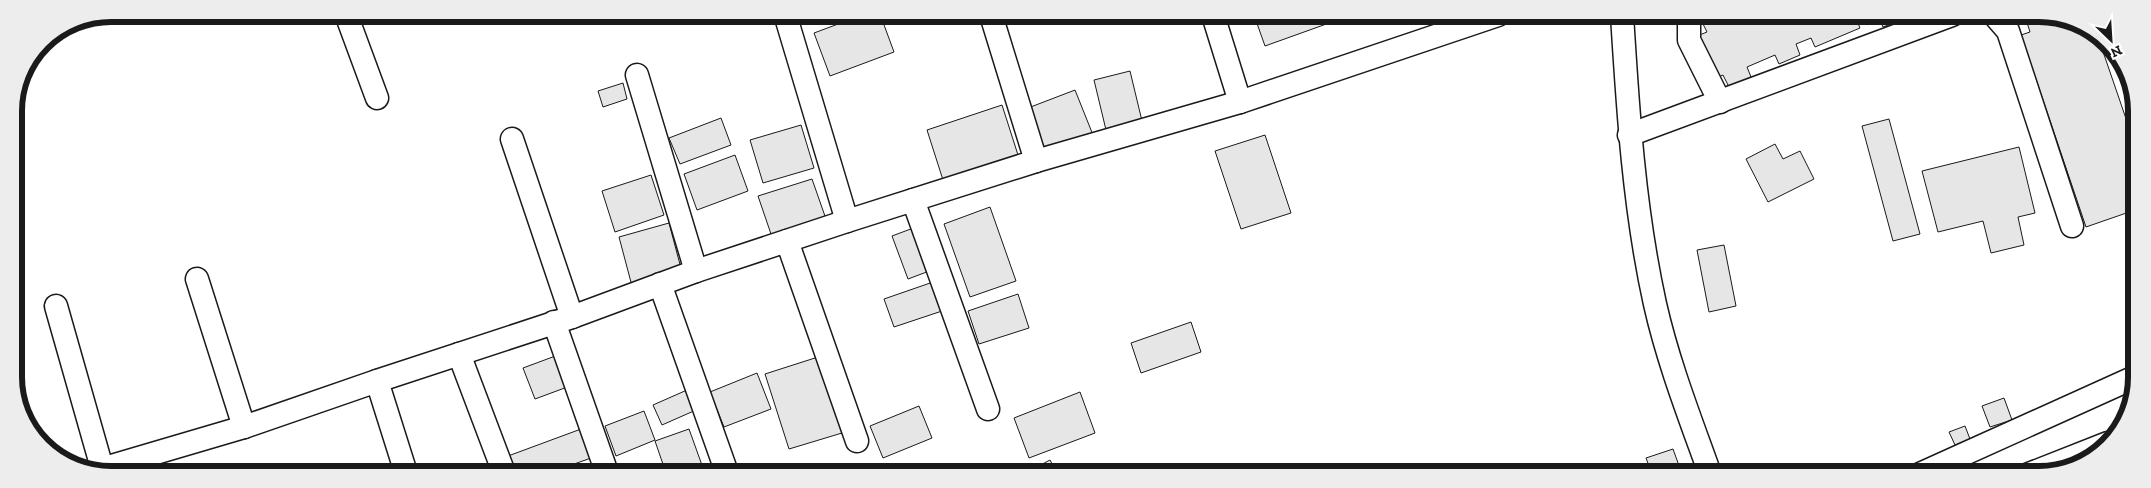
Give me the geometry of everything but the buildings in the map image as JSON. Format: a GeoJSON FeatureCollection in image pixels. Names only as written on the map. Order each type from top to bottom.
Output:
{"type":"FeatureCollection","features":[{"type":"Feature","properties":{"kind":"street"},"geometry":{"type":"LineString","coordinates":[[349,22],[377,98]]}},
{"type":"Feature","properties":{"kind":"street"},"geometry":{"type":"LineString","coordinates":[[787,22],[847,221]]}},
{"type":"Feature","properties":{"kind":"street"},"geometry":{"type":"LineString","coordinates":[[993,22],[1036,160]]}},
{"type":"Feature","properties":{"kind":"street"},"geometry":{"type":"LineString","coordinates":[[1215,22],[1240,102]]}},
{"type":"Feature","properties":{"kind":"street"},"geometry":{"type":"LineString","coordinates":[[110,466],[244,427],[563,320],[696,270],[1036,160],[1240,102],[1477,22]]}},
{"type":"Feature","properties":{"kind":"street"},"geometry":{"type":"LineString","coordinates":[[1622,22],[1629,135],[1642,232],[1656,306],[1680,388],[1707,465]]}},
{"type":"Feature","properties":{"kind":"street"},"geometry":{"type":"LineString","coordinates":[[1689,22],[1689,40],[1720,102]]}},
{"type":"Feature","properties":{"kind":"street"},"geometry":{"type":"LineString","coordinates":[[1629,135],[1936,22]]}},
{"type":"Feature","properties":{"kind":"street"},"geometry":{"type":"LineString","coordinates":[[2000,22],[2008,31],[2072,226]]}},
{"type":"Feature","properties":{"kind":"street"},"geometry":{"type":"LineString","coordinates":[[637,75],[696,270]]}},
{"type":"Feature","properties":{"kind":"street"},"geometry":{"type":"LineString","coordinates":[[512,139],[604,466]]}},
{"type":"Feature","properties":{"kind":"street"},"geometry":{"type":"LineString","coordinates":[[914,200],[988,409]]}},
{"type":"Feature","properties":{"kind":"street"},"geometry":{"type":"LineString","coordinates":[[787,241],[857,442]]}},
{"type":"Feature","properties":{"kind":"street"},"geometry":{"type":"LineString","coordinates":[[198,279],[244,427]]}},
{"type":"Feature","properties":{"kind":"street"},"geometry":{"type":"LineString","coordinates":[[660,284],[724,466]]}},
{"type":"Feature","properties":{"kind":"street"},"geometry":{"type":"LineString","coordinates":[[56,306],[95,464]]}},
{"type":"Feature","properties":{"kind":"street"},"geometry":{"type":"LineString","coordinates":[[459,354],[501,466]]}},
{"type":"Feature","properties":{"kind":"street"},"geometry":{"type":"LineString","coordinates":[[1940,465],[2128,380]]}},
{"type":"Feature","properties":{"kind":"street"},"geometry":{"type":"LineString","coordinates":[[377,381],[404,466]]}},
{"type":"Feature","properties":{"kind":"street"},"geometry":{"type":"LineString","coordinates":[[2053,464],[2092,449]]}}]}
